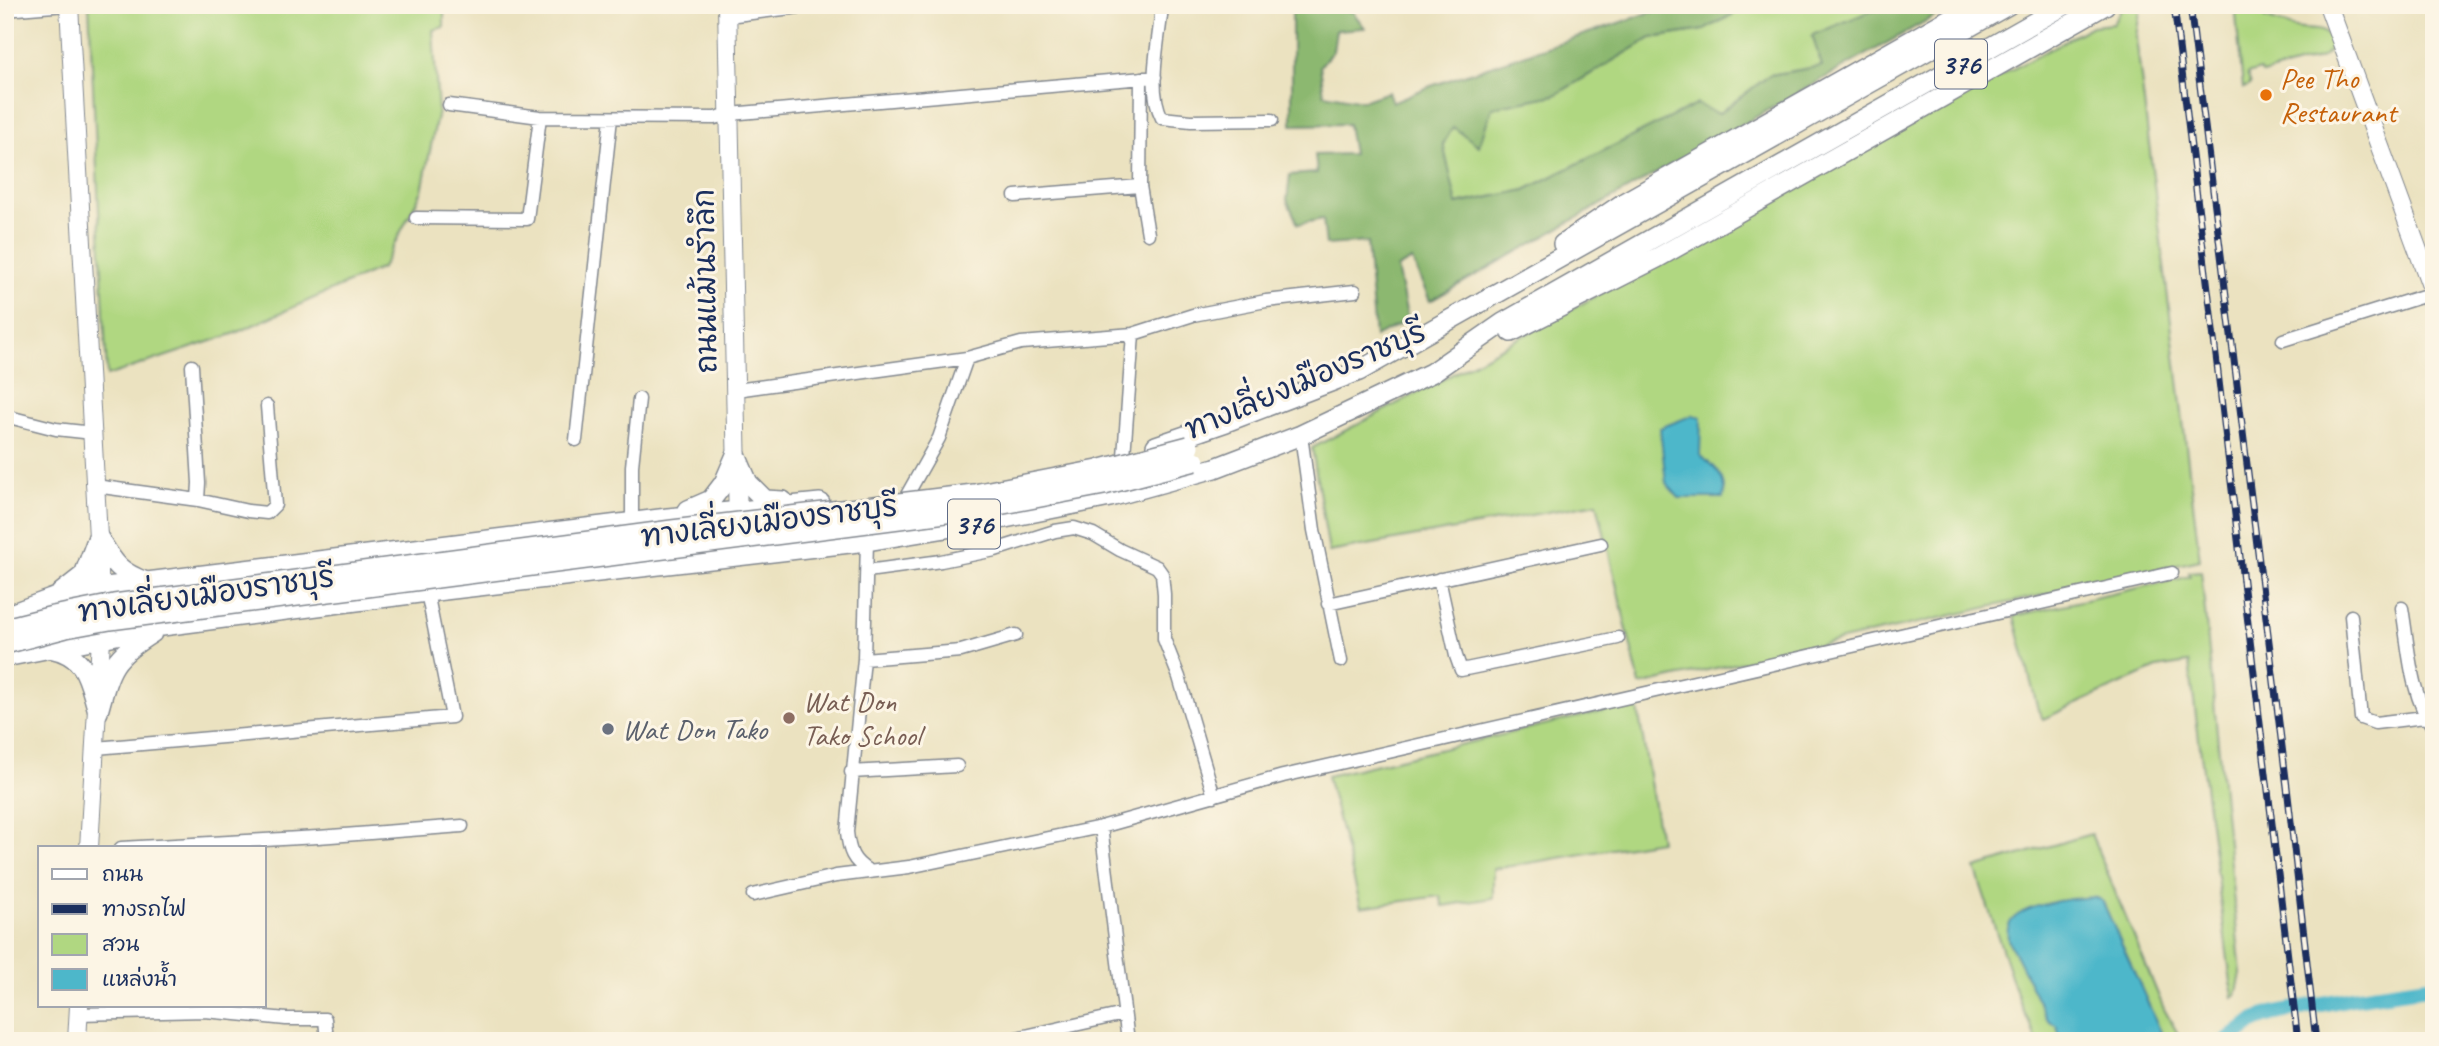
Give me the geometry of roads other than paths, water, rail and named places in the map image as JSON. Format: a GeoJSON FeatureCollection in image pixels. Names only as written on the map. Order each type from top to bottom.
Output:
{"type":"FeatureCollection","features":[{"type":"Feature","properties":{"kind":"main road"},"geometry":{"type":"LineString","coordinates":[[1428,334],[1625,202],[1974,5]]}},
{"type":"Feature","properties":{"kind":"main road","name":"ทางเลี่ยงเมืองราชบุรี"},"geometry":{"type":"LineString","coordinates":[[5,628],[114,604],[672,530],[974,494],[1192,454],[1428,334],[2008,5]]}},
{"type":"Feature","properties":{"kind":"main road","name":"ทางเลี่ยงเมืองราชบุรี"},"geometry":{"type":"LineString","coordinates":[[5,644],[110,620],[988,507],[1104,485],[1321,412],[1503,323],[2065,5]]}},
{"type":"Feature","properties":{"kind":"main road"},"geometry":{"type":"LineString","coordinates":[[1431,373],[1657,257],[2105,5]]}},
{"type":"Feature","properties":{"kind":"main road","name":"ทางเลี่ยงเมืองราชบุรี"},"geometry":{"type":"LineString","coordinates":[[5,657],[162,626],[426,592],[867,541],[1111,498],[1215,468],[1301,435],[1431,373],[1503,323]]}},
{"type":"Feature","properties":{"kind":"main road","name":"ทางเลี่ยงเมืองราชบุรี"},"geometry":{"type":"LineString","coordinates":[[5,616],[54,598],[98,588],[668,518],[907,495],[1071,470],[1124,456],[1226,422],[1359,371]]}},
{"type":"Feature","properties":{"kind":"main road"},"geometry":{"type":"LineString","coordinates":[[736,455],[748,483],[765,500],[818,504]]}},
{"type":"Feature","properties":{"kind":"main road"},"geometry":{"type":"LineString","coordinates":[[668,518],[711,500],[724,482],[736,455]]}},
{"type":"Feature","properties":{"kind":"main road"},"geometry":{"type":"LineString","coordinates":[[98,537],[125,574],[146,582]]}},
{"type":"Feature","properties":{"kind":"main road"},"geometry":{"type":"LineString","coordinates":[[54,598],[84,575],[98,537]]}},
{"type":"Feature","properties":{"kind":"main road"},"geometry":{"type":"LineString","coordinates":[[98,712],[107,679],[117,658],[162,626]]}},
{"type":"Feature","properties":{"kind":"main road"},"geometry":{"type":"LineString","coordinates":[[47,648],[64,651],[79,659],[98,712]]}},
{"type":"Feature","properties":{"kind":"street"},"geometry":{"type":"LineString","coordinates":[[5,10],[67,5],[98,537],[98,712],[89,846]]}},
{"type":"Feature","properties":{"kind":"street"},"geometry":{"type":"LineString","coordinates":[[727,11],[816,5]]}},
{"type":"Feature","properties":{"kind":"street"},"geometry":{"type":"LineString","coordinates":[[1162,5],[1155,77],[1158,110],[1162,118],[1191,121],[1272,120]]}},
{"type":"Feature","properties":{"kind":"street"},"geometry":{"type":"LineString","coordinates":[[2283,340],[2434,293],[2333,7]]}},
{"type":"Feature","properties":{"kind":"street","name":"ถนนแม้นรำลึก"},"geometry":{"type":"LineString","coordinates":[[727,11],[739,555]]}},
{"type":"Feature","properties":{"kind":"street"},"geometry":{"type":"LineString","coordinates":[[449,105],[540,117],[715,118],[730,114],[1155,77]]}},
{"type":"Feature","properties":{"kind":"street"},"geometry":{"type":"LineString","coordinates":[[1141,78],[1140,186],[1148,234]]}},
{"type":"Feature","properties":{"kind":"street"},"geometry":{"type":"LineString","coordinates":[[416,218],[527,219],[540,117]]}},
{"type":"Feature","properties":{"kind":"street"},"geometry":{"type":"LineString","coordinates":[[576,440],[611,118]]}},
{"type":"Feature","properties":{"kind":"street"},"geometry":{"type":"LineString","coordinates":[[1015,196],[1140,186]]}},
{"type":"Feature","properties":{"kind":"street"},"geometry":{"type":"LineString","coordinates":[[736,390],[967,358],[1021,343],[1133,334],[1193,315],[1266,301],[1354,291]]}},
{"type":"Feature","properties":{"kind":"street"},"geometry":{"type":"LineString","coordinates":[[1124,456],[1133,334]]}},
{"type":"Feature","properties":{"kind":"street"},"geometry":{"type":"LineString","coordinates":[[907,495],[939,438],[967,358]]}},
{"type":"Feature","properties":{"kind":"street"},"geometry":{"type":"LineString","coordinates":[[192,366],[198,500]]}},
{"type":"Feature","properties":{"kind":"street"},"geometry":{"type":"LineString","coordinates":[[632,523],[632,466],[639,400]]}},
{"type":"Feature","properties":{"kind":"street"},"geometry":{"type":"LineString","coordinates":[[95,486],[198,500],[267,513],[275,506],[267,406]]}},
{"type":"Feature","properties":{"kind":"street"},"geometry":{"type":"LineString","coordinates":[[5,416],[56,429],[93,433]]}},
{"type":"Feature","properties":{"kind":"street"},"geometry":{"type":"LineString","coordinates":[[1301,435],[1314,530],[1341,661]]}},
{"type":"Feature","properties":{"kind":"street"},"geometry":{"type":"LineString","coordinates":[[867,571],[941,561],[995,550],[1055,531],[1074,528],[1093,534],[1157,567],[1162,574],[1164,594],[1164,639],[1179,677],[1214,796]]}},
{"type":"Feature","properties":{"kind":"street"},"geometry":{"type":"LineString","coordinates":[[867,541],[864,659],[847,832],[849,850],[856,863],[869,871]]}},
{"type":"Feature","properties":{"kind":"street"},"geometry":{"type":"LineString","coordinates":[[1328,604],[1601,544]]}},
{"type":"Feature","properties":{"kind":"street"},"geometry":{"type":"LineString","coordinates":[[753,895],[836,876],[909,867],[1101,827],[1283,776],[2172,573]]}},
{"type":"Feature","properties":{"kind":"street"},"geometry":{"type":"LineString","coordinates":[[1440,579],[1461,670],[1618,638]]}},
{"type":"Feature","properties":{"kind":"street"},"geometry":{"type":"LineString","coordinates":[[96,748],[452,717],[426,592]]}},
{"type":"Feature","properties":{"kind":"street"},"geometry":{"type":"LineString","coordinates":[[2402,608],[2417,697],[2425,717],[2434,729]]}},
{"type":"Feature","properties":{"kind":"street"},"geometry":{"type":"LineString","coordinates":[[2351,617],[2361,718],[2375,723],[2425,717]]}},
{"type":"Feature","properties":{"kind":"street"},"geometry":{"type":"LineString","coordinates":[[864,659],[961,651],[1016,635]]}},
{"type":"Feature","properties":{"kind":"street"},"geometry":{"type":"LineString","coordinates":[[851,772],[957,766]]}},
{"type":"Feature","properties":{"kind":"street"},"geometry":{"type":"LineString","coordinates":[[160,846],[318,838],[462,826]]}},
{"type":"Feature","properties":{"kind":"street"},"geometry":{"type":"LineString","coordinates":[[1101,827],[1128,1041]]}},
{"type":"Feature","properties":{"kind":"street"},"geometry":{"type":"LineString","coordinates":[[80,1040],[79,1010],[205,1011],[286,1019],[325,1019],[327,1041]]}},
{"type":"Feature","properties":{"kind":"street"},"geometry":{"type":"LineString","coordinates":[[1003,1041],[1124,1014]]}},
{"type":"Feature","properties":{"kind":"water"},"geometry":{"type":"Polygon","coordinates":[[[1693,415],[1701,418],[1700,455],[1722,478],[1723,498],[1679,498],[1666,483],[1660,428],[1693,415]]]}},
{"type":"Feature","properties":{"kind":"water"},"geometry":{"type":"Polygon","coordinates":[[[2095,897],[2103,902],[2165,1041],[2061,1041],[2057,1026],[2048,1020],[2008,940],[2008,928],[2012,920],[2021,913],[2046,904],[2095,897]]]}},
{"type":"Feature","properties":{"kind":"waterway"},"geometry":{"type":"LineString","coordinates":[[2228,1041],[2255,1020],[2271,1014],[2434,986]]}},
{"type":"Feature","properties":{"kind":"railway"},"geometry":{"type":"LineString","coordinates":[[2174,5],[2298,1041]]}},
{"type":"Feature","properties":{"kind":"railway"},"geometry":{"type":"LineString","coordinates":[[2190,5],[2316,1041]]}},
{"type":"Feature","properties":{"kind":"place","name":"Pee Tho Restaurant"},"geometry":{"type":"Point","coordinates":[2266,95]}},
{"type":"Feature","properties":{"kind":"place","name":"Wat Don Tako School"},"geometry":{"type":"Point","coordinates":[789,718]}},
{"type":"Feature","properties":{"kind":"place","name":"Wat Don Tako"},"geometry":{"type":"Point","coordinates":[608,729]}}]}
